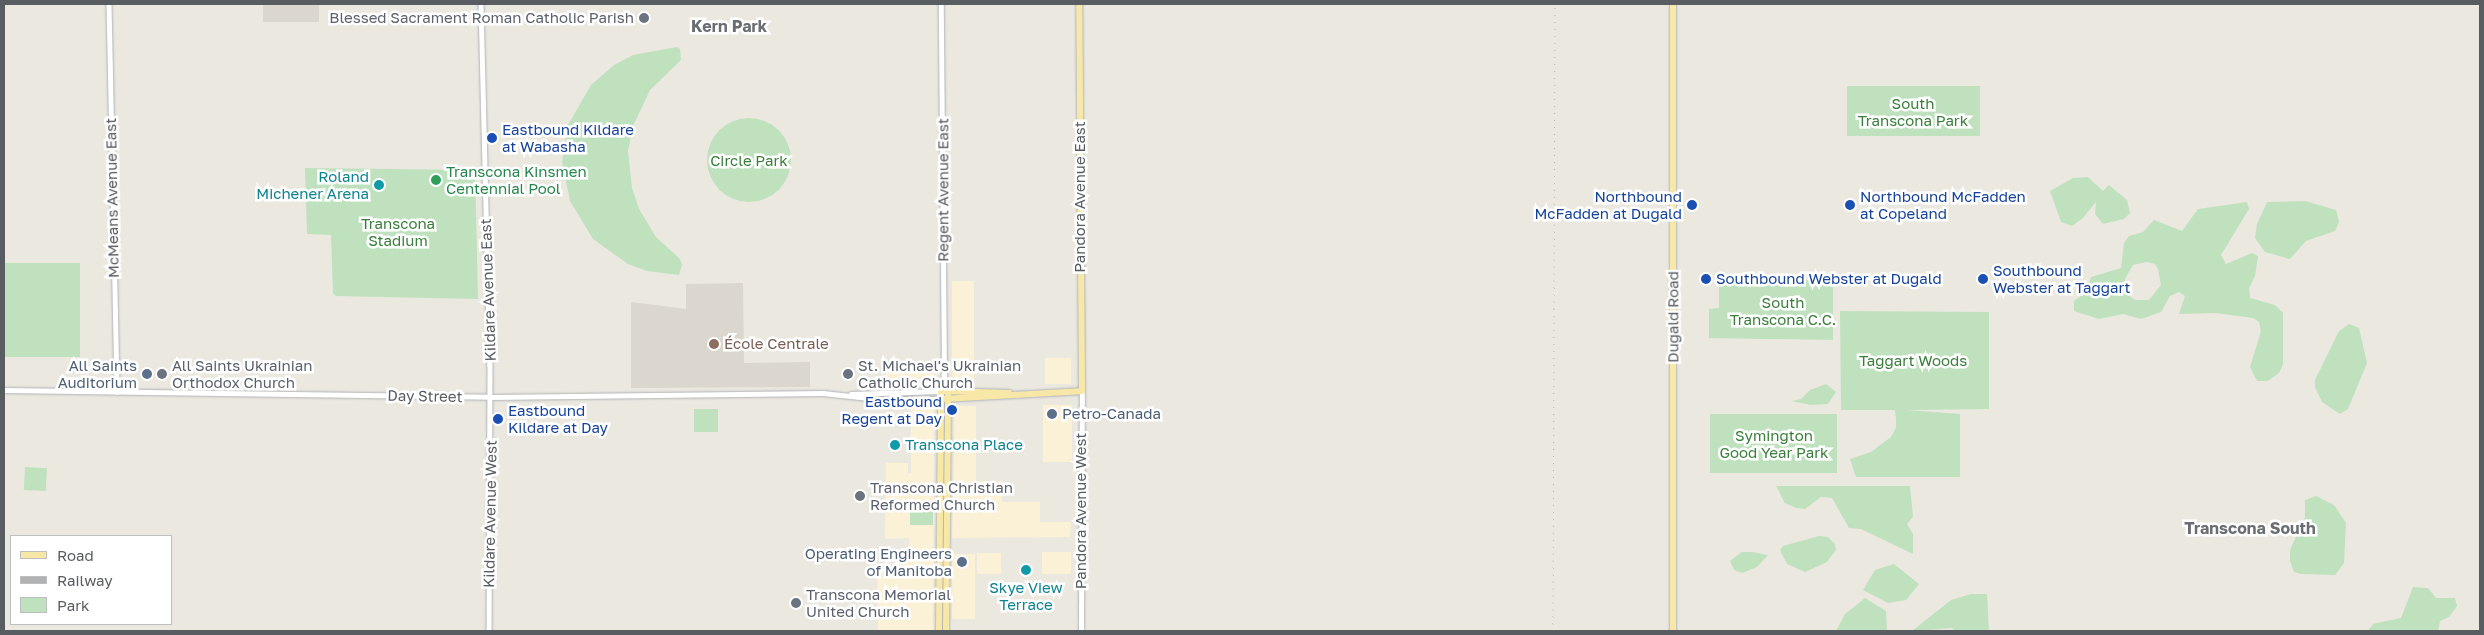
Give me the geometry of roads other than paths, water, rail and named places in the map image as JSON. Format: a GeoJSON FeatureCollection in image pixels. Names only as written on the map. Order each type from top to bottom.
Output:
{"type":"FeatureCollection","features":[{"type":"Feature","properties":{"kind":"main road","name":"Pandora Avenue East"},"geometry":{"type":"LineString","coordinates":[[1079,4],[1082,391]]}},
{"type":"Feature","properties":{"kind":"main road","name":"Dugald Road"},"geometry":{"type":"LineString","coordinates":[[1673,4],[1673,631]]}},
{"type":"Feature","properties":{"kind":"main road","name":"Day Street"},"geometry":{"type":"LineString","coordinates":[[941,391],[1009,393],[1082,391]]}},
{"type":"Feature","properties":{"kind":"main road"},"geometry":{"type":"LineString","coordinates":[[939,631],[941,391]]}},
{"type":"Feature","properties":{"kind":"main road"},"geometry":{"type":"LineString","coordinates":[[946,631],[948,392]]}},
{"type":"Feature","properties":{"kind":"main road","name":"Day Street"},"geometry":{"type":"LineString","coordinates":[[941,399],[1009,393]]}},
{"type":"Feature","properties":{"kind":"street","name":"McMeans Avenue East"},"geometry":{"type":"LineString","coordinates":[[109,4],[117,392]]}},
{"type":"Feature","properties":{"kind":"street","name":"Kildare Avenue East"},"geometry":{"type":"LineString","coordinates":[[481,4],[490,397]]}},
{"type":"Feature","properties":{"kind":"street","name":"Regent Avenue East"},"geometry":{"type":"LineString","coordinates":[[942,4],[944,376]]}},
{"type":"Feature","properties":{"kind":"street"},"geometry":{"type":"LineString","coordinates":[[941,391],[944,376]]}},
{"type":"Feature","properties":{"kind":"street"},"geometry":{"type":"LineString","coordinates":[[944,376],[948,392]]}},
{"type":"Feature","properties":{"kind":"street","name":"Day Street"},"geometry":{"type":"LineString","coordinates":[[4,390],[490,397],[847,394],[941,391]]}},
{"type":"Feature","properties":{"kind":"street","name":"Pandora Avenue West"},"geometry":{"type":"LineString","coordinates":[[1081,631],[1082,391]]}},
{"type":"Feature","properties":{"kind":"street","name":"Day Street"},"geometry":{"type":"LineString","coordinates":[[847,394],[878,399],[941,399]]}},
{"type":"Feature","properties":{"kind":"street","name":"Kildare Avenue West"},"geometry":{"type":"LineString","coordinates":[[489,631],[490,397]]}},
{"type":"Feature","properties":{"kind":"railway"},"geometry":{"type":"LineString","coordinates":[[1553,631],[1555,4]]}},
{"type":"Feature","properties":{"kind":"place","name":"Blessed Sacrament Roman Catholic Parish"},"geometry":{"type":"Point","coordinates":[644,18]}},
{"type":"Feature","properties":{"kind":"place","name":"Eastbound Kildare at Wabasha"},"geometry":{"type":"Point","coordinates":[492,138]}},
{"type":"Feature","properties":{"kind":"place","name":"Transcona Kinsmen Centennial Pool"},"geometry":{"type":"Point","coordinates":[436,180]}},
{"type":"Feature","properties":{"kind":"place","name":"Roland Michener Arena"},"geometry":{"type":"Point","coordinates":[379,185]}},
{"type":"Feature","properties":{"kind":"place","name":"Northbound McFadden at Dugald"},"geometry":{"type":"Point","coordinates":[1692,205]}},
{"type":"Feature","properties":{"kind":"place","name":"Northbound McFadden at Copeland"},"geometry":{"type":"Point","coordinates":[1850,205]}},
{"type":"Feature","properties":{"kind":"place","name":"Southbound Webster at Dugald"},"geometry":{"type":"Point","coordinates":[1706,279]}},
{"type":"Feature","properties":{"kind":"place","name":"Southbound Webster at Taggart"},"geometry":{"type":"Point","coordinates":[1983,279]}},
{"type":"Feature","properties":{"kind":"place","name":"École Centrale"},"geometry":{"type":"Point","coordinates":[714,344]}},
{"type":"Feature","properties":{"kind":"place","name":"All Saints Auditorium"},"geometry":{"type":"Point","coordinates":[147,374]}},
{"type":"Feature","properties":{"kind":"place","name":"All Saints Ukrainian Orthodox Church"},"geometry":{"type":"Point","coordinates":[162,374]}},
{"type":"Feature","properties":{"kind":"place","name":"St. Michael's Ukrainian Catholic Church"},"geometry":{"type":"Point","coordinates":[848,374]}},
{"type":"Feature","properties":{"kind":"place","name":"Eastbound Regent at Day"},"geometry":{"type":"Point","coordinates":[952,410]}},
{"type":"Feature","properties":{"kind":"place","name":"Petro-Canada"},"geometry":{"type":"Point","coordinates":[1052,414]}},
{"type":"Feature","properties":{"kind":"place","name":"Eastbound Kildare at Day"},"geometry":{"type":"Point","coordinates":[498,419]}},
{"type":"Feature","properties":{"kind":"place","name":"Transcona Place"},"geometry":{"type":"Point","coordinates":[895,445]}},
{"type":"Feature","properties":{"kind":"place","name":"Transcona Christian Reformed Church"},"geometry":{"type":"Point","coordinates":[860,496]}},
{"type":"Feature","properties":{"kind":"place","name":"Operating Engineers of Manitoba"},"geometry":{"type":"Point","coordinates":[962,562]}},
{"type":"Feature","properties":{"kind":"place","name":"Skye View Terrace"},"geometry":{"type":"Point","coordinates":[1026,570]}},
{"type":"Feature","properties":{"kind":"place","name":"Transcona Memorial United Church"},"geometry":{"type":"Point","coordinates":[796,603]}},
{"type":"Feature","properties":{"kind":"district","name":"Kern Park"},"geometry":{"type":"Point","coordinates":[729,26]}},
{"type":"Feature","properties":{"kind":"district","name":"Transcona South"},"geometry":{"type":"Point","coordinates":[2250,528]}},
{"type":"Feature","properties":{"kind":"park label","name":"South Transcona Park"},"geometry":{"type":"Point","coordinates":[1913,112]}},
{"type":"Feature","properties":{"kind":"park label","name":"Circle Park"},"geometry":{"type":"Point","coordinates":[749,161]}},
{"type":"Feature","properties":{"kind":"park label","name":"Transcona Stadium"},"geometry":{"type":"Point","coordinates":[398,232]}},
{"type":"Feature","properties":{"kind":"park label","name":"South Transcona C.C."},"geometry":{"type":"Point","coordinates":[1783,310]}},
{"type":"Feature","properties":{"kind":"park label","name":"Taggart Woods"},"geometry":{"type":"Point","coordinates":[1913,361]}},
{"type":"Feature","properties":{"kind":"park label","name":"Symington Good Year Park"},"geometry":{"type":"Point","coordinates":[1774,444]}}]}
